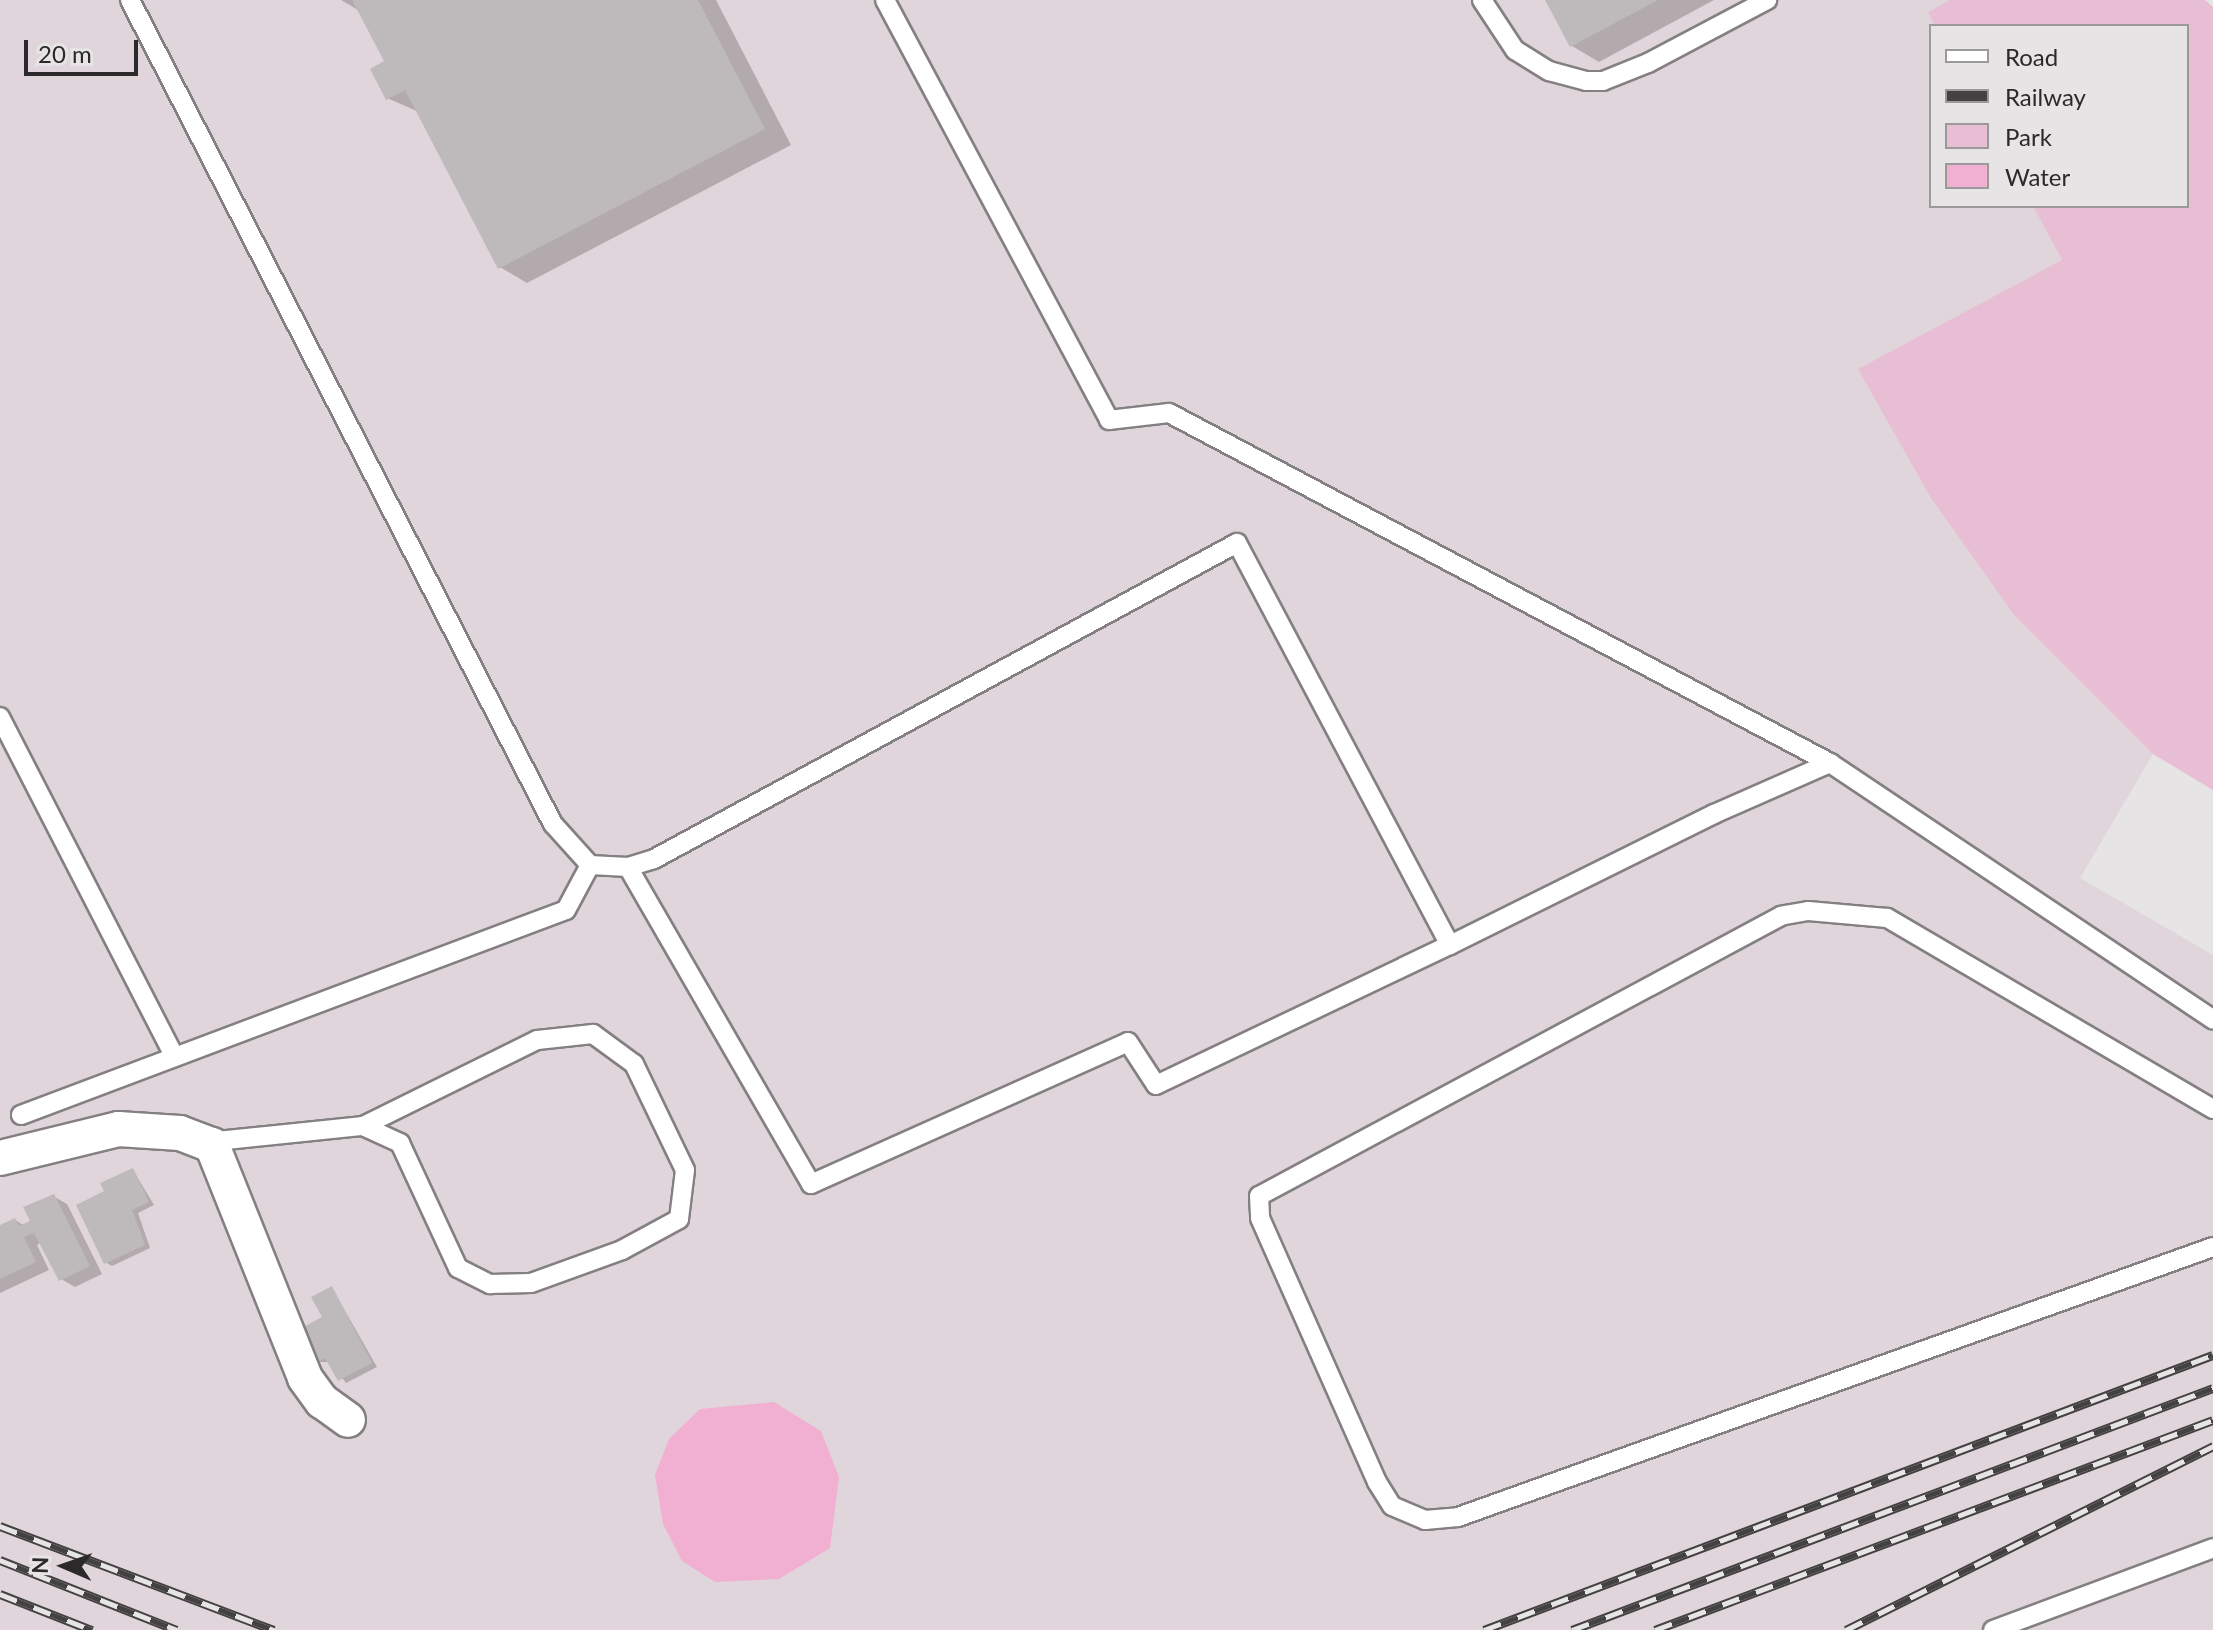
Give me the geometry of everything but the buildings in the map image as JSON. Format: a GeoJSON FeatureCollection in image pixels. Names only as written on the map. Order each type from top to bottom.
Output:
{"type":"FeatureCollection","features":[{"type":"Feature","properties":{"kind":"street"},"geometry":{"type":"LineString","coordinates":[[0,1158],[118,1129],[180,1133],[207,1142],[223,1165],[305,1378],[322,1401],[348,1420]]}},
{"type":"Feature","properties":{"kind":"lane"},"geometry":{"type":"LineString","coordinates":[[130,0],[553,824],[590,865],[628,867],[654,859],[1237,543],[1450,945]]}},
{"type":"Feature","properties":{"kind":"lane"},"geometry":{"type":"LineString","coordinates":[[885,0],[1109,420],[1169,413],[1830,763],[2213,1019]]}},
{"type":"Feature","properties":{"kind":"lane"},"geometry":{"type":"LineString","coordinates":[[1482,0],[1515,50],[1549,71],[1595,81],[1648,63],[1767,0]]}},
{"type":"Feature","properties":{"kind":"lane"},"geometry":{"type":"LineString","coordinates":[[0,717],[175,1057]]}},
{"type":"Feature","properties":{"kind":"lane"},"geometry":{"type":"LineString","coordinates":[[628,867],[811,1184],[1128,1042],[1156,1085],[1450,945],[1714,814],[1830,763]]}},
{"type":"Feature","properties":{"kind":"lane"},"geometry":{"type":"LineString","coordinates":[[21,1115],[566,910],[590,865]]}},
{"type":"Feature","properties":{"kind":"lane"},"geometry":{"type":"LineString","coordinates":[[2213,1109],[1887,918],[1808,911],[1781,916],[1259,1196],[1260,1218],[1377,1482],[1392,1506],[1425,1520],[1458,1517],[2213,1247]]}},
{"type":"Feature","properties":{"kind":"lane"},"geometry":{"type":"LineString","coordinates":[[207,1142],[363,1126],[537,1040],[593,1034],[634,1064],[685,1170],[679,1219],[622,1250],[531,1283],[490,1284],[458,1268],[400,1143],[363,1126]]}},
{"type":"Feature","properties":{"kind":"lane"},"geometry":{"type":"LineString","coordinates":[[1993,1630],[2213,1548]]}},
{"type":"Feature","properties":{"kind":"shaded area"},"geometry":{"type":"Polygon","coordinates":[[[0,0],[1950,0],[1928,12],[1934,24],[1929,24],[1929,208],[2034,208],[2062,260],[1931,498],[2014,615],[2153,754],[2080,878],[2213,955],[2213,1630],[0,1630],[0,0]]]}},
{"type":"Feature","properties":{"kind":"green space"},"geometry":{"type":"Polygon","coordinates":[[[1950,0],[2205,0],[2213,7],[2213,790],[2153,754],[2014,615],[1931,498],[1858,369],[2062,260],[2034,208],[2189,208],[2189,24],[1934,24],[1928,12],[1950,0]]]}},
{"type":"Feature","properties":{"kind":"water"},"geometry":{"type":"Polygon","coordinates":[[[774,1402],[821,1431],[839,1477],[830,1548],[779,1579],[715,1582],[682,1561],[663,1524],[655,1475],[669,1439],[700,1409],[774,1402]]]}},
{"type":"Feature","properties":{"kind":"railway"},"geometry":{"type":"LineString","coordinates":[[1484,1630],[2213,1355]]}},
{"type":"Feature","properties":{"kind":"railway"},"geometry":{"type":"LineString","coordinates":[[1572,1630],[2213,1388]]}},
{"type":"Feature","properties":{"kind":"railway"},"geometry":{"type":"LineString","coordinates":[[1655,1630],[2213,1420]]}},
{"type":"Feature","properties":{"kind":"railway"},"geometry":{"type":"LineString","coordinates":[[1846,1630],[2213,1446]]}},
{"type":"Feature","properties":{"kind":"railway"},"geometry":{"type":"LineString","coordinates":[[0,1526],[274,1630]]}},
{"type":"Feature","properties":{"kind":"railway"},"geometry":{"type":"LineString","coordinates":[[0,1560],[177,1630]]}},
{"type":"Feature","properties":{"kind":"railway"},"geometry":{"type":"LineString","coordinates":[[0,1594],[92,1630]]}}]}
